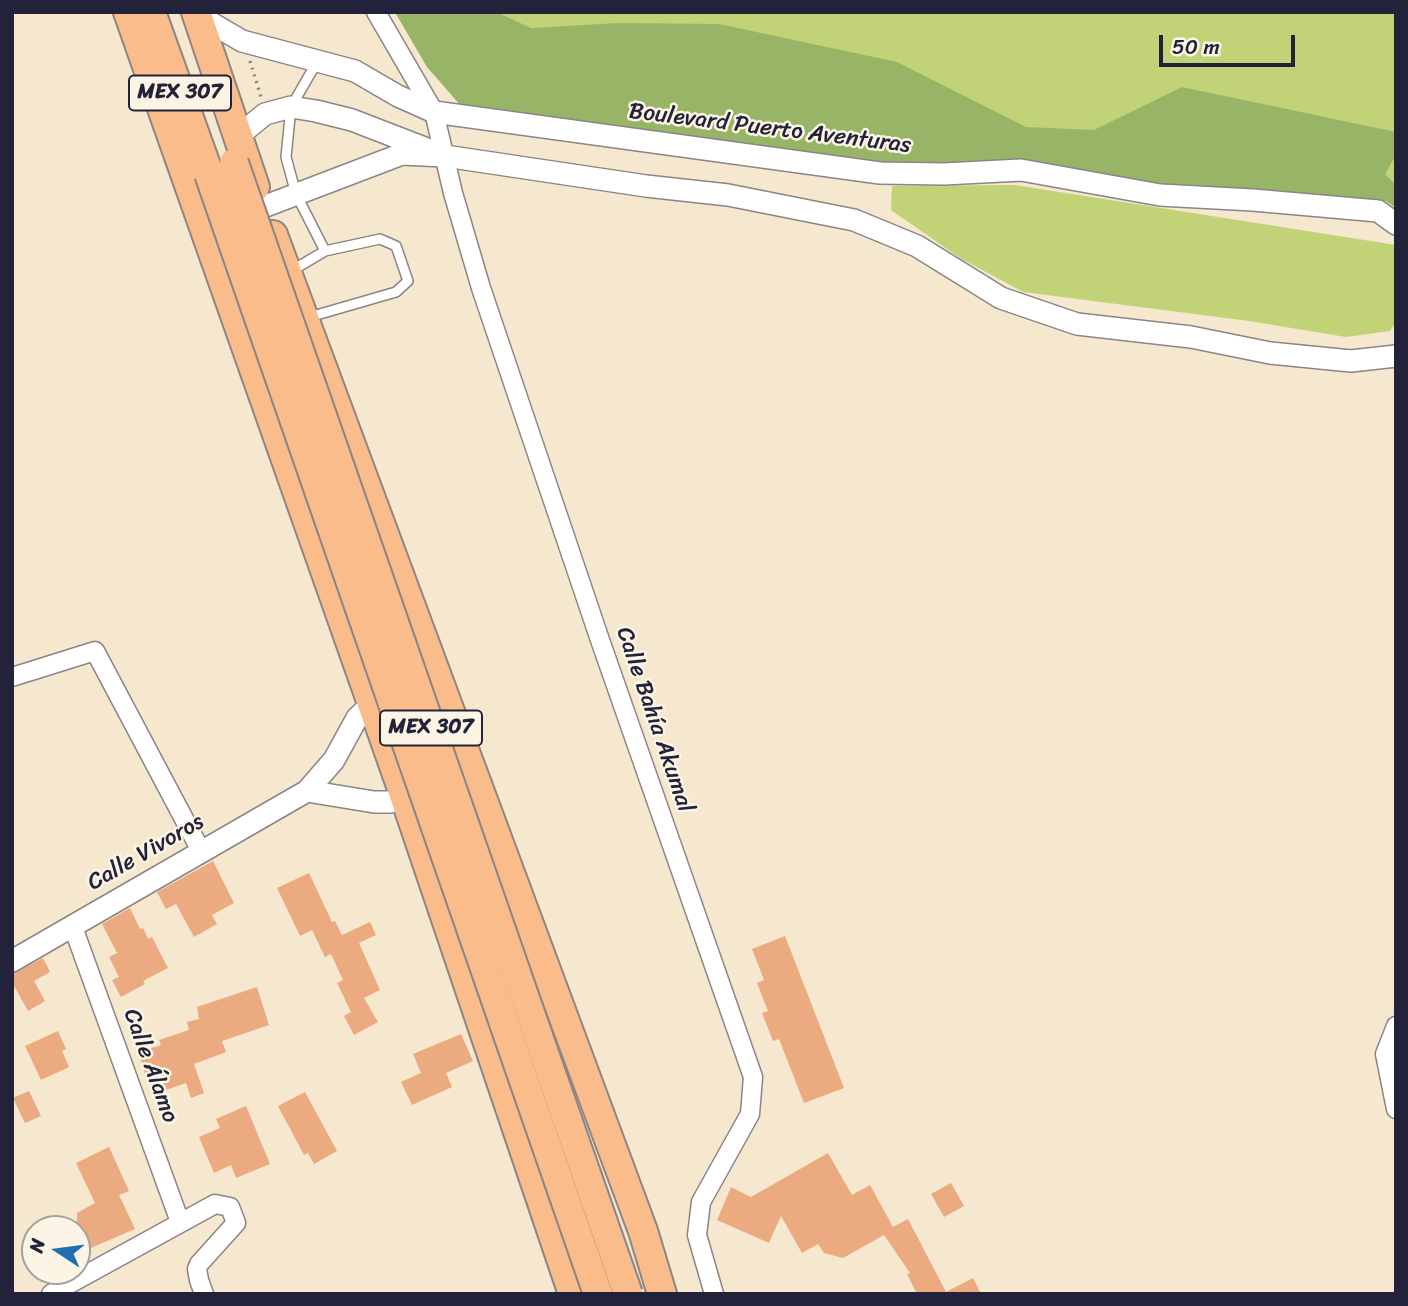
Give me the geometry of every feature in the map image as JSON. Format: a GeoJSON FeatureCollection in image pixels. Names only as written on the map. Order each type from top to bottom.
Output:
{"type":"FeatureCollection","features":[{"type":"Feature","properties":{"kind":"highway"},"geometry":{"type":"LineString","coordinates":[[128,12],[405,797],[573,1294]]}},
{"type":"Feature","properties":{"kind":"highway","name":"MEX 307"},"geometry":{"type":"LineString","coordinates":[[151,12],[227,158],[628,1294]]}},
{"type":"Feature","properties":{"kind":"highway","name":"MEX 307"},"geometry":{"type":"LineString","coordinates":[[192,13],[227,158],[598,1294]]}},
{"type":"Feature","properties":{"kind":"highway"},"geometry":{"type":"LineString","coordinates":[[227,158],[263,207],[643,1231],[662,1294]]}},
{"type":"Feature","properties":{"kind":"street","name":"Calle Bahía Akumal"},"geometry":{"type":"LineString","coordinates":[[376,12],[434,112],[453,193],[481,288],[753,1077],[750,1114],[701,1202],[697,1236],[714,1294]]}},
{"type":"Feature","properties":{"kind":"street","name":"Boulevard Puerto Aventuras"},"geometry":{"type":"LineString","coordinates":[[192,13],[242,41],[355,71],[398,96],[434,112],[880,173],[944,174],[1021,170],[1160,195],[1378,211],[1396,224]]}},
{"type":"Feature","properties":{"kind":"street"},"geometry":{"type":"LineString","coordinates":[[227,158],[265,114],[291,107],[352,120],[445,156]]}},
{"type":"Feature","properties":{"kind":"street"},"geometry":{"type":"LineString","coordinates":[[263,207],[402,154],[445,156],[646,186],[728,195],[854,220],[917,246],[1001,298],[1077,324],[1191,337],[1270,353],[1351,361],[1396,356]]}},
{"type":"Feature","properties":{"kind":"street"},"geometry":{"type":"LineString","coordinates":[[12,677],[94,651],[201,851]]}},
{"type":"Feature","properties":{"kind":"street"},"geometry":{"type":"LineString","coordinates":[[307,792],[334,760],[358,718],[372,704],[401,689],[424,685],[443,689]]}},
{"type":"Feature","properties":{"kind":"street"},"geometry":{"type":"LineString","coordinates":[[307,792],[390,802],[434,785],[455,769],[465,753]]}},
{"type":"Feature","properties":{"kind":"street","name":"Calle Vivoros"},"geometry":{"type":"LineString","coordinates":[[12,961],[307,792]]}},
{"type":"Feature","properties":{"kind":"street","name":"Calle Álamo"},"geometry":{"type":"LineString","coordinates":[[73,927],[180,1222]]}},
{"type":"Feature","properties":{"kind":"street"},"geometry":{"type":"LineString","coordinates":[[1396,1026],[1385,1054],[1396,1109]]}},
{"type":"Feature","properties":{"kind":"street"},"geometry":{"type":"LineString","coordinates":[[51,1294],[215,1204],[230,1207],[236,1223],[197,1269],[204,1294]]}},
{"type":"Feature","properties":{"kind":"lane"},"geometry":{"type":"LineString","coordinates":[[317,62],[291,107],[286,157],[296,194],[325,251]]}},
{"type":"Feature","properties":{"kind":"lane"},"geometry":{"type":"LineString","coordinates":[[287,273],[325,251],[380,239],[396,246],[408,281],[396,292],[304,318]]}},
{"type":"Feature","properties":{"kind":"path"},"geometry":{"type":"LineString","coordinates":[[242,41],[265,114]]}},
{"type":"Feature","properties":{"kind":"green space"},"geometry":{"type":"Polygon","coordinates":[[[395,12],[1396,12],[1396,208],[1386,201],[1148,185],[427,67],[395,12]]]}},
{"type":"Feature","properties":{"kind":"green space"},"geometry":{"type":"Polygon","coordinates":[[[395,12],[496,12],[531,28],[619,23],[719,24],[897,62],[1026,127],[1094,130],[1182,87],[1396,132],[1396,155],[1385,174],[1396,185],[1396,208],[1386,201],[1148,185],[927,164],[812,159],[461,106],[427,67],[395,12]]]}},
{"type":"Feature","properties":{"kind":"green space"},"geometry":{"type":"Polygon","coordinates":[[[1015,185],[1396,245],[1396,322],[1390,331],[1346,337],[1249,321],[1023,292],[960,258],[891,210],[892,186],[1015,185]]]}},
{"type":"Feature","properties":{"kind":"building"},"geometry":{"type":"Polygon","coordinates":[[[213,861],[234,903],[212,915],[217,924],[194,937],[176,904],[166,909],[157,892],[213,861]]]}},
{"type":"Feature","properties":{"kind":"building"},"geometry":{"type":"Polygon","coordinates":[[[309,873],[332,922],[335,921],[342,935],[370,922],[376,935],[359,943],[380,990],[364,998],[378,1022],[354,1035],[344,1016],[351,1012],[337,983],[343,980],[331,954],[325,957],[312,930],[300,936],[277,888],[309,873]]]}},
{"type":"Feature","properties":{"kind":"building"},"geometry":{"type":"Polygon","coordinates":[[[130,908],[140,929],[143,928],[148,939],[152,937],[168,968],[121,997],[112,980],[119,977],[109,957],[117,953],[102,924],[130,908]]]}},
{"type":"Feature","properties":{"kind":"building"},"geometry":{"type":"Polygon","coordinates":[[[785,936],[844,1088],[804,1103],[779,1039],[773,1041],[762,1013],[768,1011],[757,983],[764,980],[752,949],[785,936]]]}},
{"type":"Feature","properties":{"kind":"building"},"geometry":{"type":"Polygon","coordinates":[[[43,958],[50,972],[34,981],[45,1001],[28,1011],[12,982],[12,974],[43,958]]]}},
{"type":"Feature","properties":{"kind":"building"},"geometry":{"type":"Polygon","coordinates":[[[257,987],[269,1025],[222,1041],[226,1052],[194,1064],[204,1093],[191,1098],[186,1083],[160,1092],[153,1071],[145,1074],[139,1052],[161,1045],[159,1040],[189,1030],[187,1022],[199,1019],[197,1007],[257,987]]]}},
{"type":"Feature","properties":{"kind":"building"},"geometry":{"type":"Polygon","coordinates":[[[58,1031],[66,1049],[62,1051],[69,1067],[41,1080],[25,1046],[58,1031]]]}},
{"type":"Feature","properties":{"kind":"building"},"geometry":{"type":"Polygon","coordinates":[[[461,1034],[473,1061],[446,1073],[452,1087],[412,1105],[401,1082],[421,1073],[413,1054],[461,1034]]]}},
{"type":"Feature","properties":{"kind":"building"},"geometry":{"type":"Polygon","coordinates":[[[29,1091],[41,1116],[25,1123],[13,1098],[29,1091]]]}},
{"type":"Feature","properties":{"kind":"building"},"geometry":{"type":"Polygon","coordinates":[[[305,1092],[337,1151],[314,1164],[308,1153],[304,1155],[278,1106],[305,1092]]]}},
{"type":"Feature","properties":{"kind":"building"},"geometry":{"type":"Polygon","coordinates":[[[246,1106],[270,1164],[236,1178],[231,1165],[214,1173],[199,1137],[220,1128],[216,1119],[246,1106]]]}},
{"type":"Feature","properties":{"kind":"building"},"geometry":{"type":"Polygon","coordinates":[[[109,1147],[129,1191],[119,1195],[135,1229],[91,1248],[91,1215],[77,1213],[95,1203],[76,1163],[109,1147]]]}},
{"type":"Feature","properties":{"kind":"building"},"geometry":{"type":"Polygon","coordinates":[[[828,1153],[852,1195],[870,1185],[893,1227],[908,1219],[946,1292],[973,1278],[981,1294],[917,1294],[907,1274],[910,1273],[884,1235],[843,1258],[824,1253],[818,1244],[802,1253],[781,1216],[769,1243],[717,1220],[731,1187],[751,1197],[828,1153]]]}},
{"type":"Feature","properties":{"kind":"building"},"geometry":{"type":"Polygon","coordinates":[[[951,1183],[964,1206],[944,1217],[931,1194],[951,1183]]]}}]}
